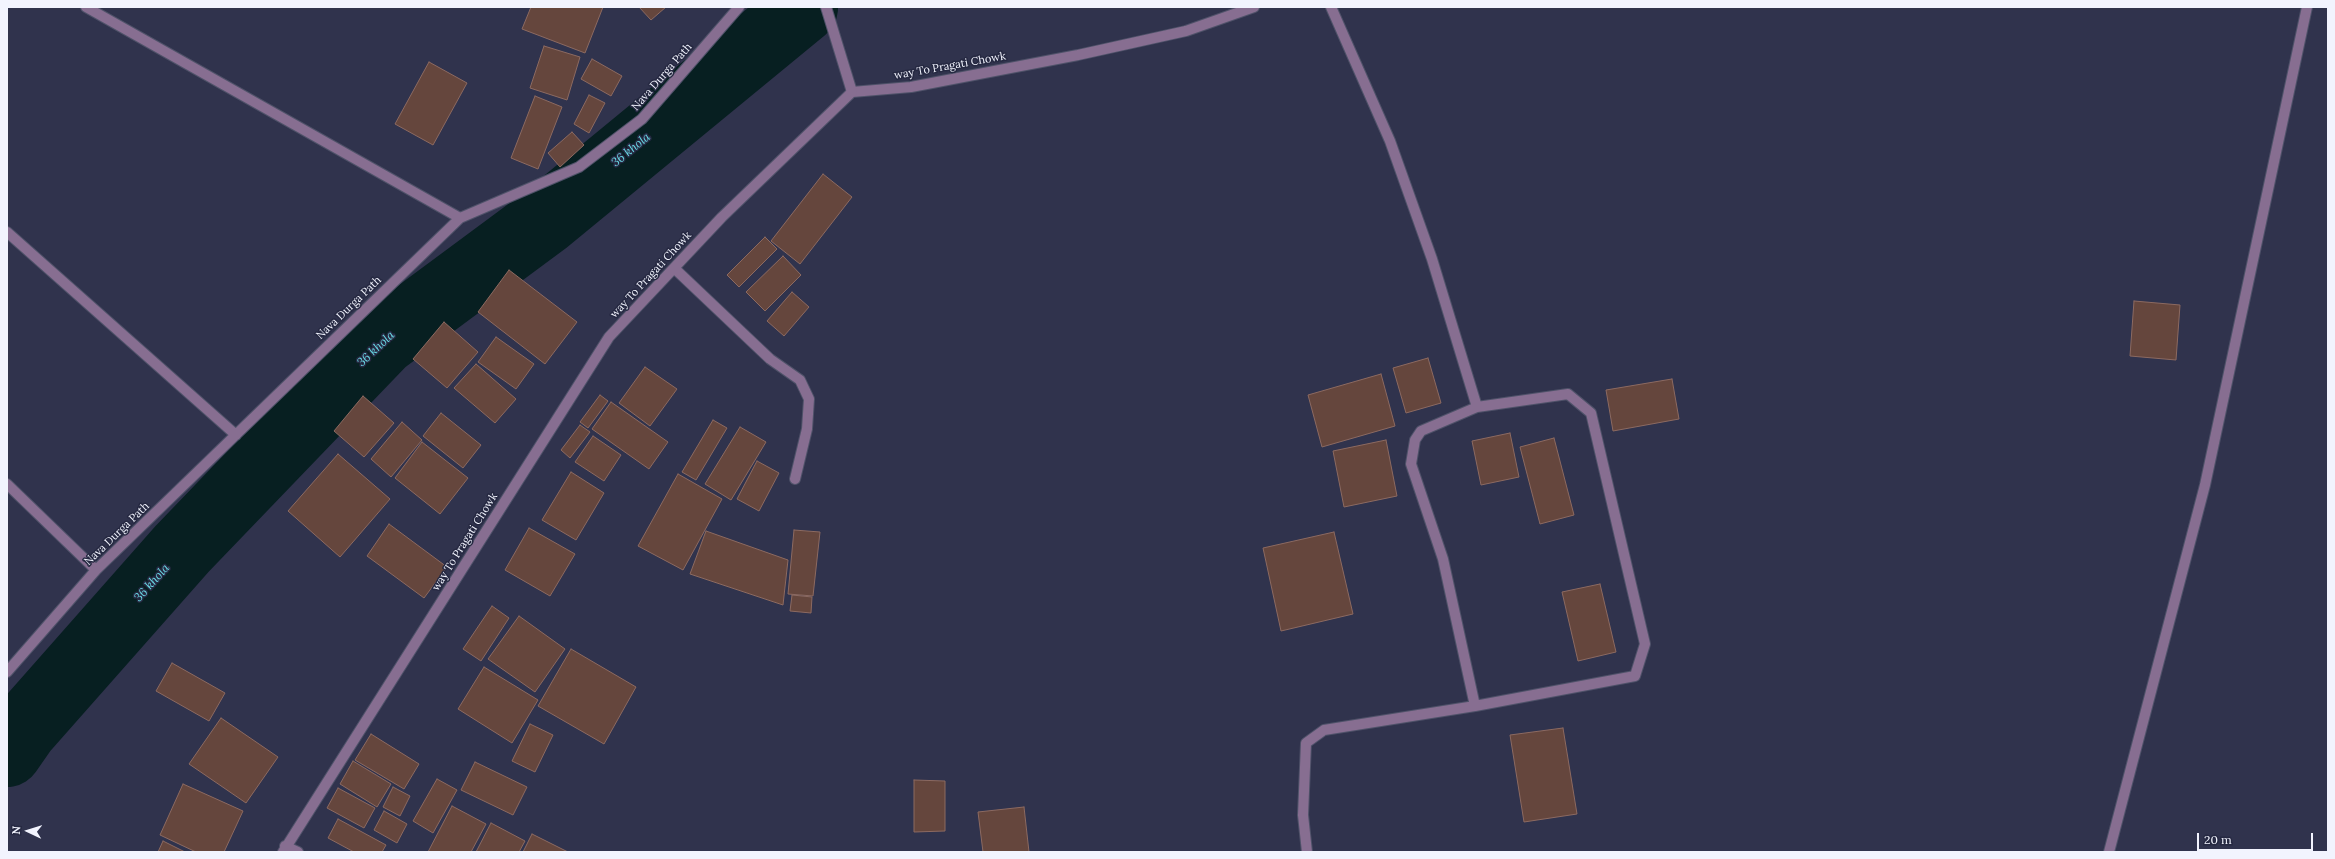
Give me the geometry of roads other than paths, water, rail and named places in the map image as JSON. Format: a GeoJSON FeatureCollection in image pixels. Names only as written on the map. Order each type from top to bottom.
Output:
{"type":"FeatureCollection","features":[{"type":"Feature","properties":{"kind":"street"},"geometry":{"type":"LineString","coordinates":[[86,7],[460,218]]}},
{"type":"Feature","properties":{"kind":"street","name":"Nava Durga Path"},"geometry":{"type":"LineString","coordinates":[[7,672],[96,570],[460,218],[579,167],[642,119],[739,7]]}},
{"type":"Feature","properties":{"kind":"street"},"geometry":{"type":"LineString","coordinates":[[826,7],[852,92]]}},
{"type":"Feature","properties":{"kind":"street","name":"way To Pragati Chowk"},"geometry":{"type":"LineString","coordinates":[[284,849],[609,337],[722,217],[852,92],[911,87],[1078,55],[1186,31],[1254,7]]}},
{"type":"Feature","properties":{"kind":"street"},"geometry":{"type":"LineString","coordinates":[[1331,7],[1390,141],[1432,260],[1477,407]]}},
{"type":"Feature","properties":{"kind":"street"},"geometry":{"type":"LineString","coordinates":[[2109,852],[2205,485],[2307,7]]}},
{"type":"Feature","properties":{"kind":"street"},"geometry":{"type":"LineString","coordinates":[[7,232],[236,435]]}},
{"type":"Feature","properties":{"kind":"street"},"geometry":{"type":"LineString","coordinates":[[674,268],[770,359],[800,380],[810,399],[807,429],[795,480]]}},
{"type":"Feature","properties":{"kind":"street"},"geometry":{"type":"LineString","coordinates":[[1307,852],[1303,815],[1306,744],[1324,730],[1475,706],[1635,676],[1645,644],[1591,413],[1568,394],[1477,407],[1421,431],[1415,440],[1411,464],[1443,559],[1475,706]]}},
{"type":"Feature","properties":{"kind":"street"},"geometry":{"type":"LineString","coordinates":[[7,484],[96,570]]}},
{"type":"Feature","properties":{"kind":"street"},"geometry":{"type":"LineString","coordinates":[[284,849],[298,852]]}},
{"type":"Feature","properties":{"kind":"waterway","name":"36 khola"},"geometry":{"type":"LineString","coordinates":[[7,752],[23,729],[182,549],[382,341],[544,221],[803,8]]}}]}
